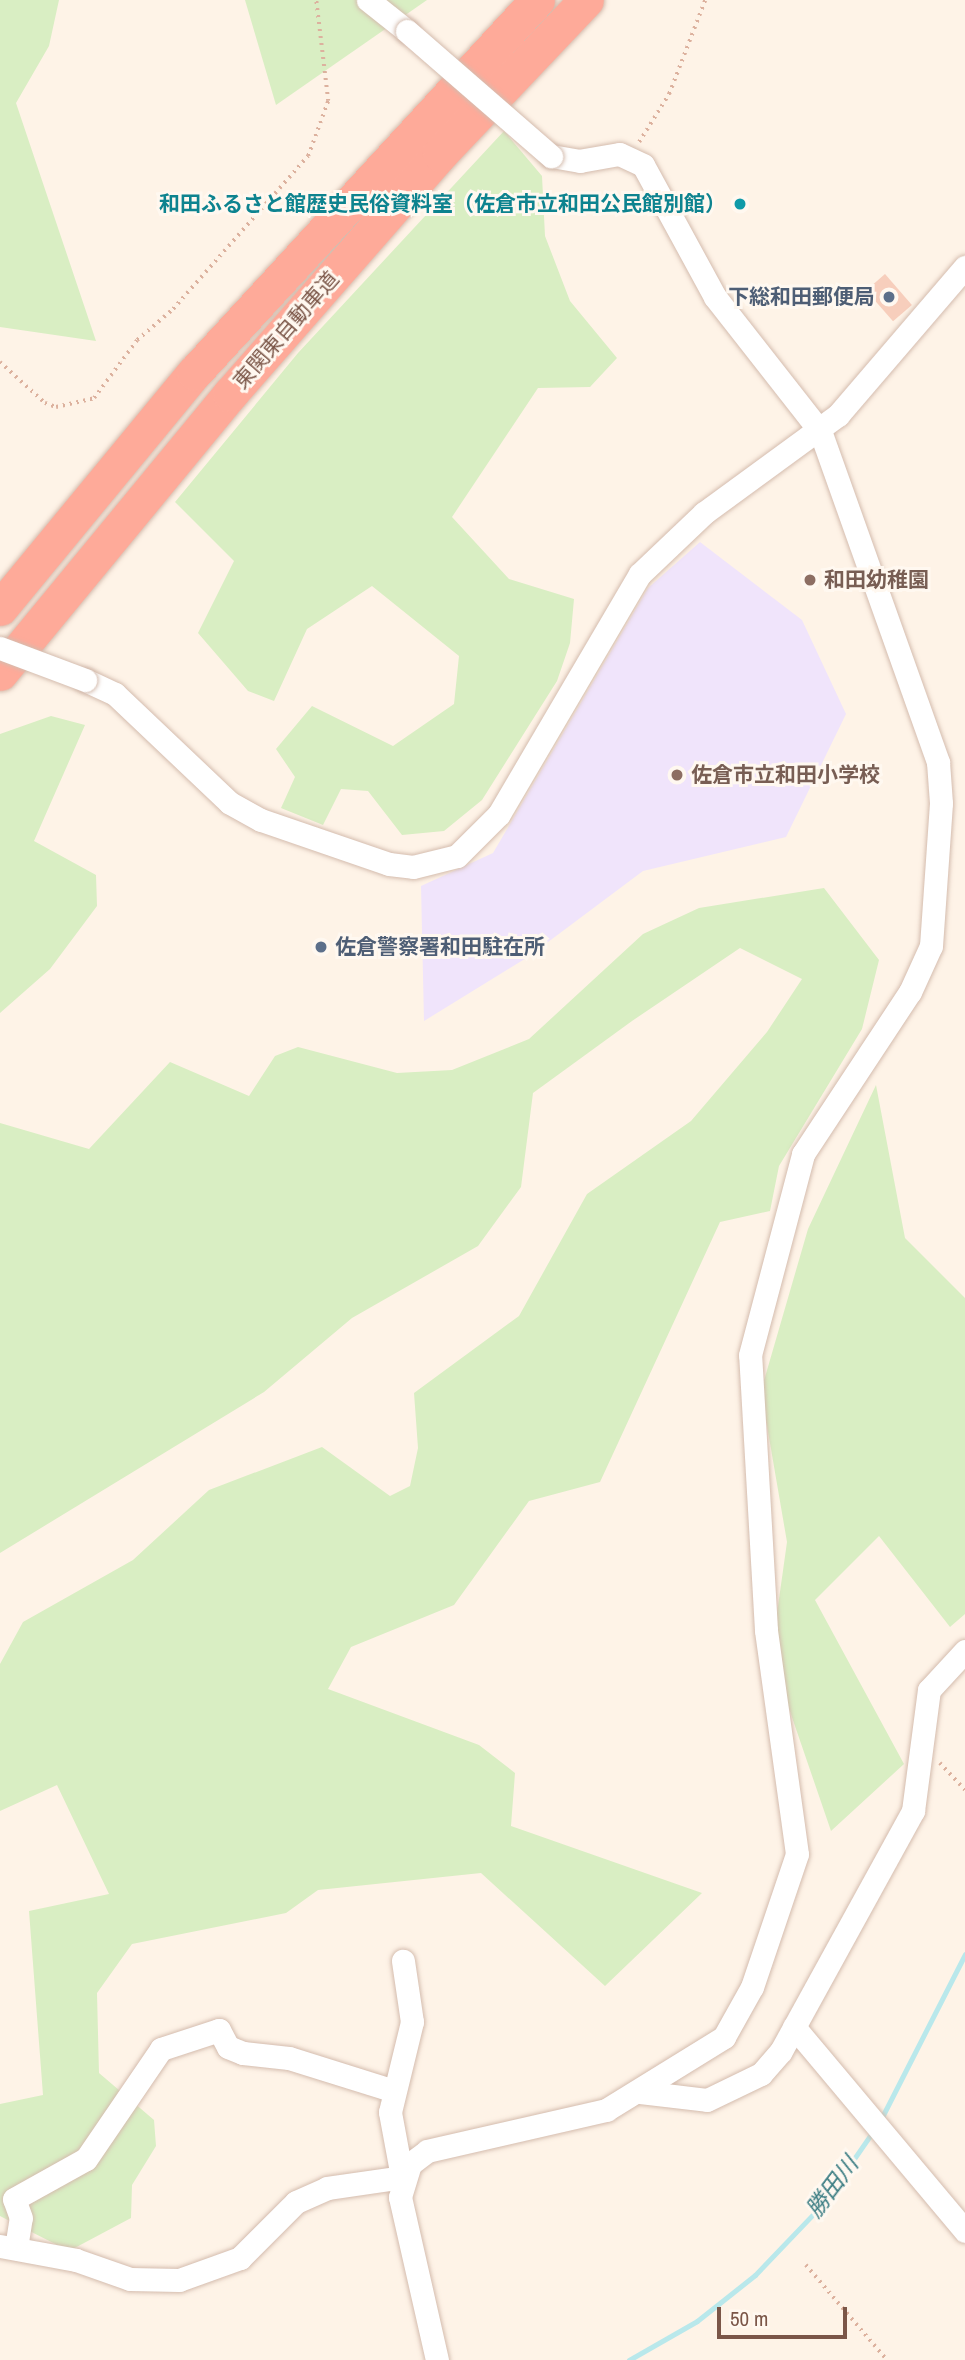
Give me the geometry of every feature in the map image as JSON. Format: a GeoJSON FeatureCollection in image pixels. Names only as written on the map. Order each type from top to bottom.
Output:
{"type":"FeatureCollection","features":[{"type":"Feature","properties":{"kind":"highway","name":"東関東自動車道"},"geometry":{"type":"LineString","coordinates":[[0,608],[194,373],[537,0]]}},
{"type":"Feature","properties":{"kind":"highway","name":"東関東自動車道"},"geometry":{"type":"LineString","coordinates":[[0,673],[230,394],[440,154],[586,0]]}},
{"type":"Feature","properties":{"kind":"street"},"geometry":{"type":"LineString","coordinates":[[368,0],[551,156],[629,158],[643,165],[715,297],[820,431],[938,762],[931,946],[911,992],[803,1154],[750,1355],[766,1630],[797,1854],[752,1987],[724,2037],[640,2092],[606,2110],[427,2151],[402,2177],[327,2189],[296,2202],[240,2258],[179,2280],[130,2280],[8,2247],[21,2218],[14,2199],[86,2158],[161,2049],[219,2030],[228,2047],[243,2053],[289,2058],[394,2091]]}},
{"type":"Feature","properties":{"kind":"street"},"geometry":{"type":"LineString","coordinates":[[0,648],[115,694],[230,803],[261,820],[389,864],[434,864],[457,856],[490,829],[640,574],[704,513],[820,431],[965,267]]}},
{"type":"Feature","properties":{"kind":"street"},"geometry":{"type":"LineString","coordinates":[[640,2092],[674,2101],[735,2090],[761,2074],[794,2026],[913,1811],[929,1690],[965,1651]]}},
{"type":"Feature","properties":{"kind":"street"},"geometry":{"type":"LineString","coordinates":[[403,1961],[412,2022],[390,2112],[402,2177],[400,2197],[436,2360]]}},
{"type":"Feature","properties":{"kind":"street"},"geometry":{"type":"LineString","coordinates":[[794,2026],[965,2231]]}},
{"type":"Feature","properties":{"kind":"path"},"geometry":{"type":"LineString","coordinates":[[0,362],[45,403],[94,398],[136,340],[173,309],[308,156],[328,101],[316,0]]}},
{"type":"Feature","properties":{"kind":"path"},"geometry":{"type":"LineString","coordinates":[[629,158],[669,94],[705,0]]}},
{"type":"Feature","properties":{"kind":"path"},"geometry":{"type":"LineString","coordinates":[[923,1745],[965,1790]]}},
{"type":"Feature","properties":{"kind":"path"},"geometry":{"type":"LineString","coordinates":[[806,2265],[887,2360]]}},
{"type":"Feature","properties":{"kind":"shaded area","name":"佐倉市立和田小学校"},"geometry":{"type":"Polygon","coordinates":[[[700,542],[802,620],[846,714],[786,837],[643,871],[528,957],[424,1021],[421,886],[493,853],[648,588],[700,542]]]}},
{"type":"Feature","properties":{"kind":"green space"},"geometry":{"type":"Polygon","coordinates":[[[0,0],[59,0],[49,46],[16,103],[96,341],[0,327],[0,0]]]}},
{"type":"Feature","properties":{"kind":"green space"},"geometry":{"type":"Polygon","coordinates":[[[245,0],[427,0],[276,105],[245,0]]]}},
{"type":"Feature","properties":{"kind":"green space"},"geometry":{"type":"Polygon","coordinates":[[[504,131],[542,176],[545,236],[570,301],[617,358],[590,387],[538,388],[452,517],[509,579],[574,599],[570,643],[557,681],[482,800],[444,831],[402,835],[368,791],[341,789],[323,825],[281,808],[295,777],[276,749],[312,706],[393,746],[454,704],[459,656],[372,586],[307,629],[274,701],[248,691],[198,633],[234,561],[175,502],[298,353],[504,131]]]}},
{"type":"Feature","properties":{"kind":"green space"},"geometry":{"type":"Polygon","coordinates":[[[51,716],[85,725],[34,841],[96,875],[97,906],[50,969],[0,1013],[0,734],[51,716]]]}},
{"type":"Feature","properties":{"kind":"green space"},"geometry":{"type":"Polygon","coordinates":[[[824,888],[879,960],[862,1029],[779,1166],[770,1211],[720,1222],[600,1482],[529,1501],[454,1605],[351,1647],[328,1689],[479,1745],[515,1773],[511,1826],[702,1893],[605,1986],[481,1873],[318,1890],[286,1913],[132,1944],[97,1993],[99,2073],[154,2120],[156,2146],[132,2185],[131,2218],[69,2251],[0,2216],[0,2104],[43,2095],[29,1911],[109,1894],[57,1785],[0,1811],[0,1664],[23,1622],[133,1560],[209,1490],[322,1447],[390,1496],[410,1486],[418,1448],[414,1393],[519,1316],[587,1194],[691,1121],[767,1032],[802,979],[740,948],[632,1021],[533,1093],[521,1187],[478,1246],[352,1318],[264,1392],[0,1553],[0,1123],[89,1149],[170,1062],[249,1096],[275,1056],[298,1047],[397,1073],[452,1070],[529,1039],[643,934],[699,908],[824,888]]]}},
{"type":"Feature","properties":{"kind":"green space"},"geometry":{"type":"Polygon","coordinates":[[[876,1085],[905,1238],[965,1298],[965,1614],[950,1627],[879,1536],[815,1600],[904,1764],[831,1831],[771,1656],[787,1542],[761,1391],[808,1229],[876,1085]]]}},
{"type":"Feature","properties":{"kind":"building"},"geometry":{"type":"Polygon","coordinates":[[[885,274],[912,305],[893,321],[866,290],[885,274]]]}},
{"type":"Feature","properties":{"kind":"waterway","name":"勝田川"},"geometry":{"type":"LineString","coordinates":[[881,2119],[965,1954]]}},
{"type":"Feature","properties":{"kind":"waterway","name":"勝田川"},"geometry":{"type":"LineString","coordinates":[[629,2360],[697,2321],[755,2275],[822,2205],[874,2130]]}},
{"type":"Feature","properties":{"kind":"place","name":"和田ふるさと館歴史民俗資料室（佐倉市立和田公民館別館）"},"geometry":{"type":"Point","coordinates":[740,204]}},
{"type":"Feature","properties":{"kind":"place","name":"下総和田郵便局"},"geometry":{"type":"Point","coordinates":[889,297]}},
{"type":"Feature","properties":{"kind":"place","name":"和田幼稚園"},"geometry":{"type":"Point","coordinates":[810,580]}},
{"type":"Feature","properties":{"kind":"place","name":"佐倉市立和田小学校"},"geometry":{"type":"Point","coordinates":[677,775]}},
{"type":"Feature","properties":{"kind":"place","name":"佐倉警察署和田駐在所"},"geometry":{"type":"Point","coordinates":[321,947]}}]}
